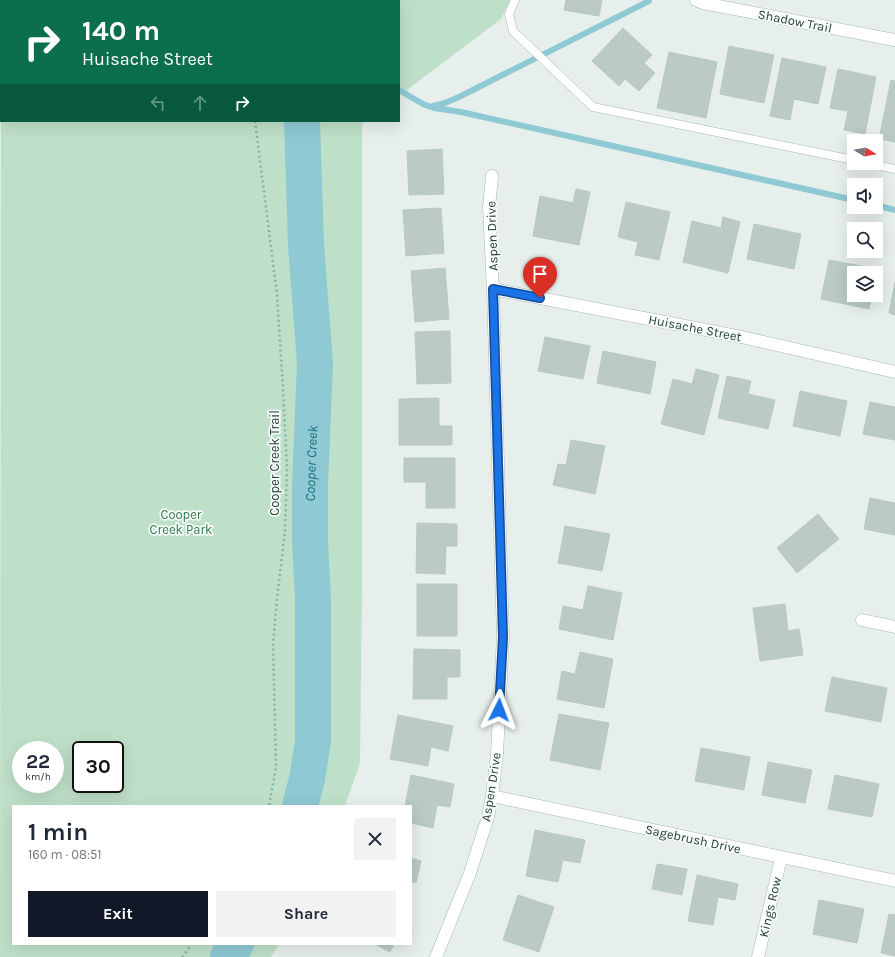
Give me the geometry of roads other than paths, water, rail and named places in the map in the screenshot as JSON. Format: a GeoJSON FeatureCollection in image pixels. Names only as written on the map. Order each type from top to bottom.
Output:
{"type":"FeatureCollection","features":[{"type":"Feature","properties":{"kind":"street","name":"Shadow Trail"},"geometry":{"type":"LineString","coordinates":[[696,0],[703,3],[895,40]]}},
{"type":"Feature","properties":{"kind":"street","name":"Aspen Drive"},"geometry":{"type":"LineString","coordinates":[[436,957],[470,873],[488,818],[497,754],[503,637],[493,289],[489,206],[492,176]]}},
{"type":"Feature","properties":{"kind":"street","name":"Huisache Street"},"geometry":{"type":"LineString","coordinates":[[493,289],[742,337],[895,372]]}},
{"type":"Feature","properties":{"kind":"street"},"geometry":{"type":"LineString","coordinates":[[862,620],[895,627]]}},
{"type":"Feature","properties":{"kind":"street","name":"Sagebrush Drive"},"geometry":{"type":"LineString","coordinates":[[492,796],[895,882]]}},
{"type":"Feature","properties":{"kind":"street","name":"Kings Row"},"geometry":{"type":"LineString","coordinates":[[758,957],[781,858]]}},
{"type":"Feature","properties":{"kind":"lane"},"geometry":{"type":"LineString","coordinates":[[515,0],[509,14],[513,31],[593,107],[847,159]]}},
{"type":"Feature","properties":{"kind":"lane"},"geometry":{"type":"LineString","coordinates":[[883,166],[895,169]]}},
{"type":"Feature","properties":{"kind":"waterway"},"geometry":{"type":"LineString","coordinates":[[433,106],[459,97],[649,1]]}},
{"type":"Feature","properties":{"kind":"waterway"},"geometry":{"type":"LineString","coordinates":[[400,91],[423,104],[434,108],[461,112],[847,198]]}},
{"type":"Feature","properties":{"kind":"waterway","name":"Cooper Creek"},"geometry":{"type":"LineString","coordinates":[[300,805],[307,779],[313,741],[313,599],[310,542],[310,485],[315,363],[306,245],[302,122]]}},
{"type":"Feature","properties":{"kind":"waterway"},"geometry":{"type":"LineString","coordinates":[[883,207],[895,210]]}},
{"type":"Feature","properties":{"kind":"waterway","name":"Cooper Creek"},"geometry":{"type":"LineString","coordinates":[[228,957],[235,945]]}},
{"type":"Feature","properties":{"kind":"park label","name":"Cooper Creek Park"},"geometry":{"type":"Point","coordinates":[181,522]}}]}
